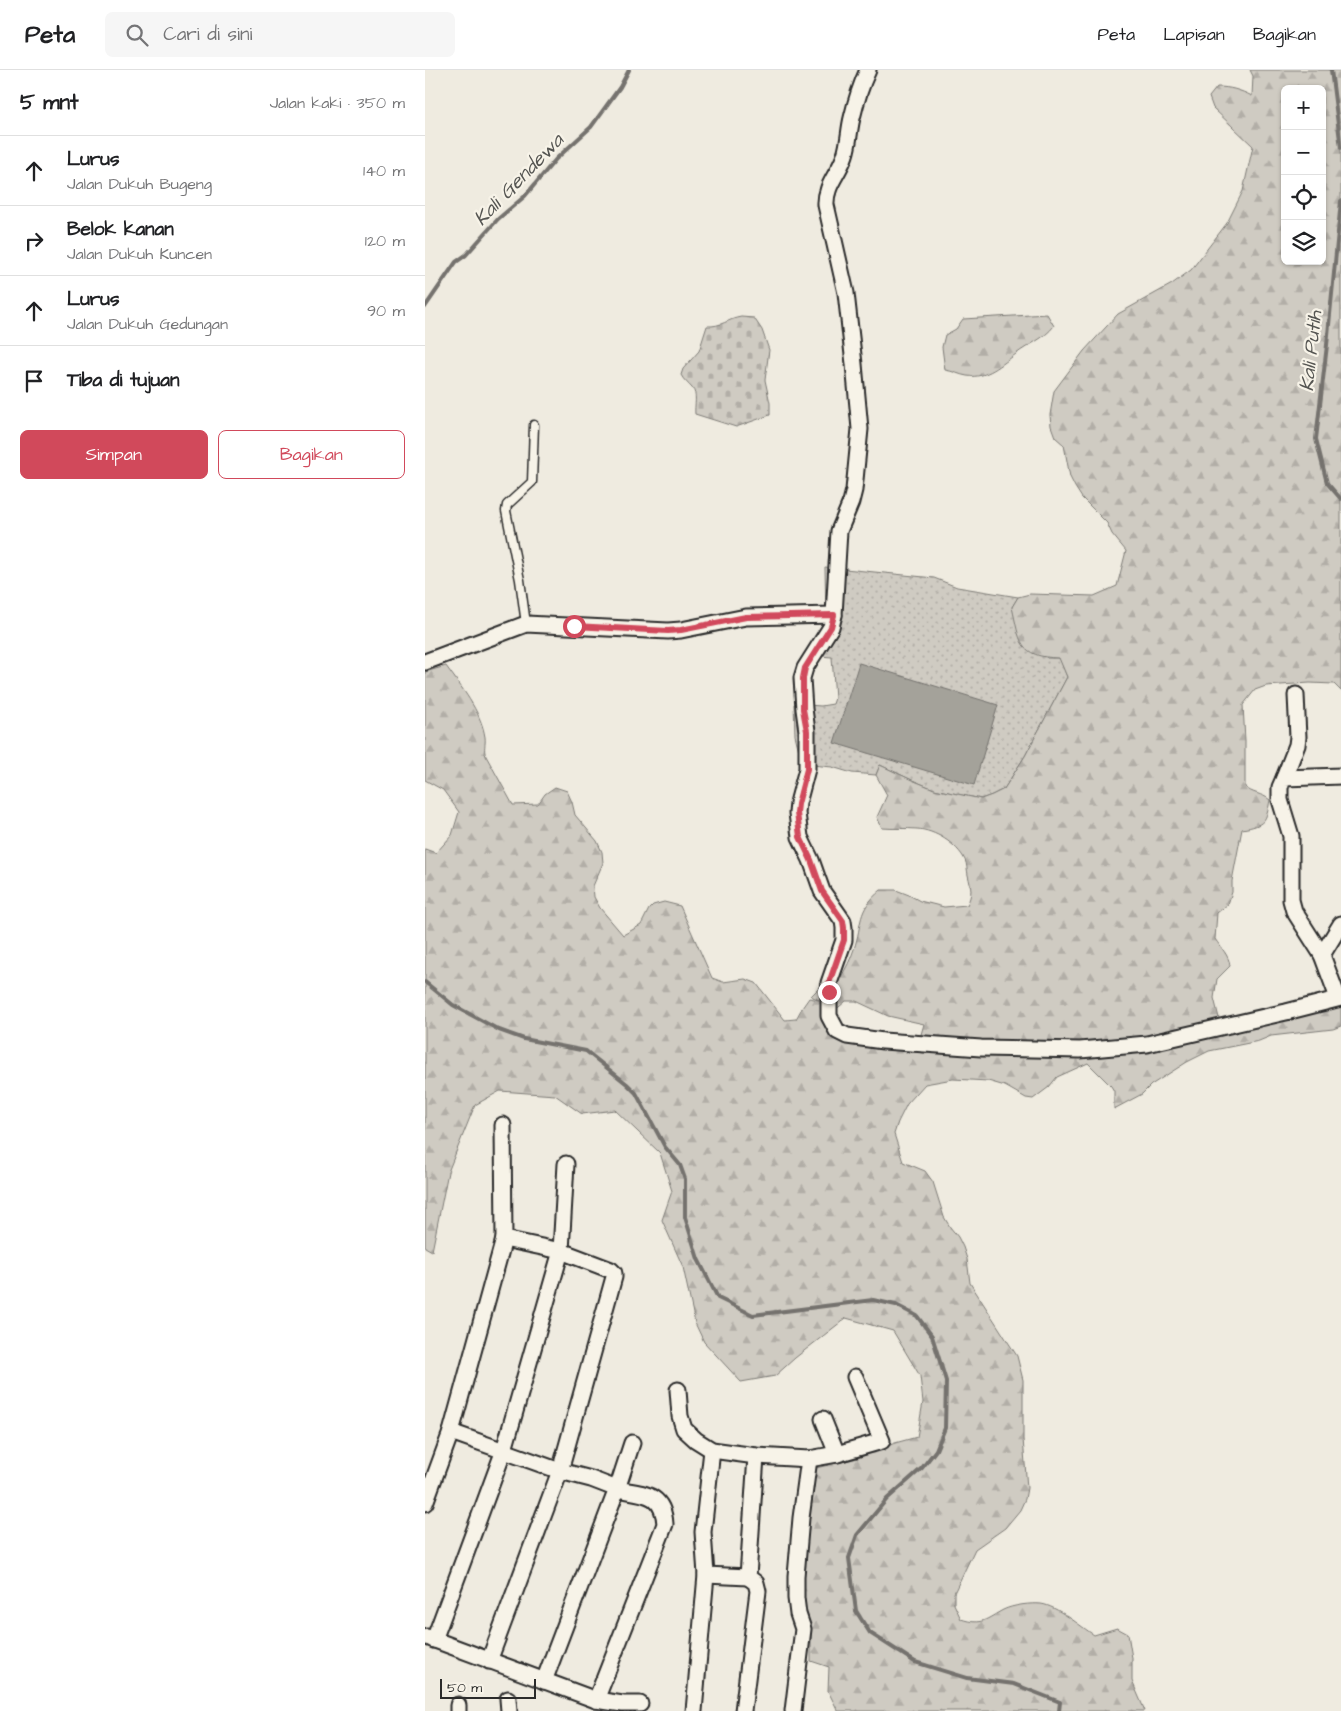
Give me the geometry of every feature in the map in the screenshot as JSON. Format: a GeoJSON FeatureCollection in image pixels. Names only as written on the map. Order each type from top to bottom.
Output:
{"type":"FeatureCollection","features":[{"type":"Feature","properties":{"kind":"street"},"geometry":{"type":"LineString","coordinates":[[868,70],[852,116],[844,157],[827,188],[825,196],[846,294],[860,429],[854,490],[839,531],[834,615],[831,627],[805,668],[803,678],[803,709],[807,731],[807,769],[798,804],[800,837],[811,860],[822,891],[843,921],[844,940],[829,983],[829,1016],[837,1031],[847,1036],[883,1041],[981,1048],[1080,1050],[1147,1044],[1339,998],[1322,955],[1294,911],[1291,900],[1291,836],[1280,800],[1280,788],[1297,745],[1296,695]]}},
{"type":"Feature","properties":{"kind":"street"},"geometry":{"type":"LineString","coordinates":[[425,662],[526,624],[668,631],[746,617],[834,615]]}},
{"type":"Feature","properties":{"kind":"street"},"geometry":{"type":"LineString","coordinates":[[1284,778],[1341,776]]}},
{"type":"Feature","properties":{"kind":"street"},"geometry":{"type":"LineString","coordinates":[[1322,955],[1341,924]]}},
{"type":"Feature","properties":{"kind":"street"},"geometry":{"type":"LineString","coordinates":[[425,1503],[451,1432],[504,1239],[503,1125]]}},
{"type":"Feature","properties":{"kind":"street"},"geometry":{"type":"LineString","coordinates":[[567,1164],[561,1251],[504,1450],[430,1638],[596,1700],[623,1704],[640,1704]]}},
{"type":"Feature","properties":{"kind":"street"},"geometry":{"type":"LineString","coordinates":[[489,1661],[560,1470],[614,1277],[614,1273],[611,1270],[561,1251],[504,1239]]}},
{"type":"Feature","properties":{"kind":"street"},"geometry":{"type":"LineString","coordinates":[[678,1390],[680,1416],[684,1429],[696,1440],[712,1450],[756,1456],[809,1459],[837,1454],[882,1441],[855,1377]]}},
{"type":"Feature","properties":{"kind":"street"},"geometry":{"type":"LineString","coordinates":[[823,1419],[837,1454]]}},
{"type":"Feature","properties":{"kind":"street"},"geometry":{"type":"LineString","coordinates":[[451,1432],[617,1489],[647,1494],[657,1499],[662,1507],[665,1524],[596,1700]]}},
{"type":"Feature","properties":{"kind":"street"},"geometry":{"type":"LineString","coordinates":[[544,1681],[617,1489],[632,1444]]}},
{"type":"Feature","properties":{"kind":"street"},"geometry":{"type":"LineString","coordinates":[[694,1711],[706,1575],[703,1532],[712,1450]]}},
{"type":"Feature","properties":{"kind":"street"},"geometry":{"type":"LineString","coordinates":[[748,1577],[756,1456]]}},
{"type":"Feature","properties":{"kind":"street"},"geometry":{"type":"LineString","coordinates":[[793,1711],[803,1629],[797,1606],[796,1576],[809,1459]]}},
{"type":"Feature","properties":{"kind":"street"},"geometry":{"type":"LineString","coordinates":[[706,1575],[748,1577],[756,1583],[758,1591],[743,1711]]}},
{"type":"Feature","properties":{"kind":"lane"},"geometry":{"type":"LineString","coordinates":[[526,624],[520,580],[506,511],[507,505],[533,482],[533,425]]}},
{"type":"Feature","properties":{"kind":"green space"},"geometry":{"type":"Polygon","coordinates":[[[1250,70],[1341,70],[1341,691],[1334,684],[1310,683],[1266,686],[1255,690],[1243,705],[1245,787],[1270,800],[1263,821],[1256,826],[1242,829],[1232,881],[1232,892],[1228,904],[1217,913],[1215,939],[1226,955],[1230,966],[1217,979],[1214,998],[1220,1022],[1287,1006],[1341,1007],[1341,1026],[1333,1029],[1271,1036],[1259,1041],[1209,1051],[1187,1062],[1151,1085],[1142,1094],[1114,1109],[1114,1091],[1088,1063],[1057,1077],[1049,1087],[1033,1099],[1026,1098],[1005,1086],[988,1081],[953,1079],[925,1084],[907,1104],[894,1134],[903,1162],[925,1171],[933,1182],[944,1217],[963,1247],[967,1259],[970,1283],[1017,1356],[1023,1380],[1023,1439],[1027,1488],[1025,1499],[1020,1510],[1005,1528],[975,1549],[954,1593],[954,1604],[961,1619],[979,1622],[1012,1607],[1041,1604],[1061,1612],[1094,1635],[1117,1628],[1128,1634],[1132,1658],[1132,1681],[1145,1711],[838,1711],[828,1691],[829,1667],[811,1661],[811,1631],[802,1596],[812,1487],[816,1468],[858,1458],[895,1443],[917,1437],[923,1402],[920,1376],[893,1331],[846,1318],[775,1376],[741,1382],[704,1342],[695,1323],[683,1267],[662,1220],[672,1191],[660,1153],[615,1110],[582,1114],[555,1095],[500,1091],[475,1105],[448,1172],[432,1251],[425,1247],[425,849],[436,853],[452,835],[459,812],[443,790],[425,780],[425,672],[446,666],[464,691],[483,727],[486,756],[513,805],[538,804],[545,794],[555,787],[567,791],[575,815],[597,841],[602,852],[603,863],[593,886],[594,897],[600,908],[623,935],[641,925],[653,905],[664,902],[680,906],[712,978],[723,982],[745,979],[756,983],[785,1020],[796,1019],[809,998],[819,1000],[811,996],[821,986],[841,977],[853,953],[867,904],[881,890],[896,890],[920,901],[944,907],[967,905],[971,890],[966,863],[951,843],[938,835],[924,830],[882,828],[877,817],[887,795],[876,775],[880,765],[934,789],[981,799],[1004,789],[1025,756],[1067,677],[1059,658],[1035,654],[1023,645],[1012,607],[1018,597],[1030,594],[1094,596],[1117,586],[1126,551],[1112,534],[1107,523],[1082,498],[1070,477],[1064,445],[1055,437],[1051,426],[1050,415],[1054,391],[1084,351],[1118,314],[1172,284],[1191,270],[1227,223],[1243,191],[1253,146],[1213,108],[1209,97],[1217,87],[1235,89],[1252,96],[1253,76],[1250,70]],[[846,1001],[826,1018],[847,1042],[870,1047],[916,1052],[924,1024],[888,1016],[856,1001],[846,1001]]]}},
{"type":"Feature","properties":{"kind":"green space"},"geometry":{"type":"Polygon","coordinates":[[[1047,314],[1054,326],[1050,331],[994,370],[974,376],[945,370],[942,347],[945,335],[956,329],[963,319],[1047,314]]]}},
{"type":"Feature","properties":{"kind":"green space"},"geometry":{"type":"Polygon","coordinates":[[[741,317],[754,318],[762,330],[769,350],[765,380],[770,403],[770,415],[736,427],[695,414],[694,391],[681,375],[683,369],[699,351],[707,326],[741,317]]]}},
{"type":"Feature","properties":{"kind":"green space"},"geometry":{"type":"Polygon","coordinates":[[[825,567],[934,578],[957,587],[1018,597],[1012,607],[1047,658],[1060,658],[1067,677],[1025,756],[1004,789],[981,799],[934,789],[880,765],[876,775],[852,773],[832,767],[802,764],[795,735],[794,704],[821,706],[833,704],[835,698],[832,657],[805,655],[826,623],[825,567]]]}},
{"type":"Feature","properties":{"kind":"shaded area"},"geometry":{"type":"Polygon","coordinates":[[[859,663],[998,705],[974,785],[834,743],[859,663]]]}},
{"type":"Feature","properties":{"kind":"waterway","name":"Kali Gendewa"},"geometry":{"type":"LineString","coordinates":[[425,307],[456,262],[466,255],[498,219],[525,196],[556,159],[591,127],[620,87],[629,70]]}},
{"type":"Feature","properties":{"kind":"waterway","name":"Kali Putih"},"geometry":{"type":"LineString","coordinates":[[1331,70],[1341,148]]}},
{"type":"Feature","properties":{"kind":"waterway","name":"Kali Putih"},"geometry":{"type":"LineString","coordinates":[[1341,201],[1316,439],[1327,483],[1341,499]]}},
{"type":"Feature","properties":{"kind":"waterway"},"geometry":{"type":"LineString","coordinates":[[425,982],[453,1005],[499,1030],[524,1039],[586,1051],[636,1093],[665,1147],[680,1165],[685,1179],[685,1217],[698,1259],[718,1298],[753,1315],[873,1300],[896,1305],[917,1316],[932,1336],[946,1381],[945,1428],[936,1450],[922,1468],[887,1499],[857,1535],[849,1558],[856,1611],[870,1633],[915,1662],[967,1678],[1014,1684],[1060,1702],[1059,1711]]}},
{"type":"Feature","properties":{"kind":"route"},"geometry":{"type":"LineString","coordinates":[[574,626],[668,631],[746,617],[834,615],[831,627],[805,668],[803,678],[803,709],[807,731],[807,769],[797,813],[800,837],[811,860],[822,891],[843,921],[844,940],[829,983],[829,992]]}}]}
